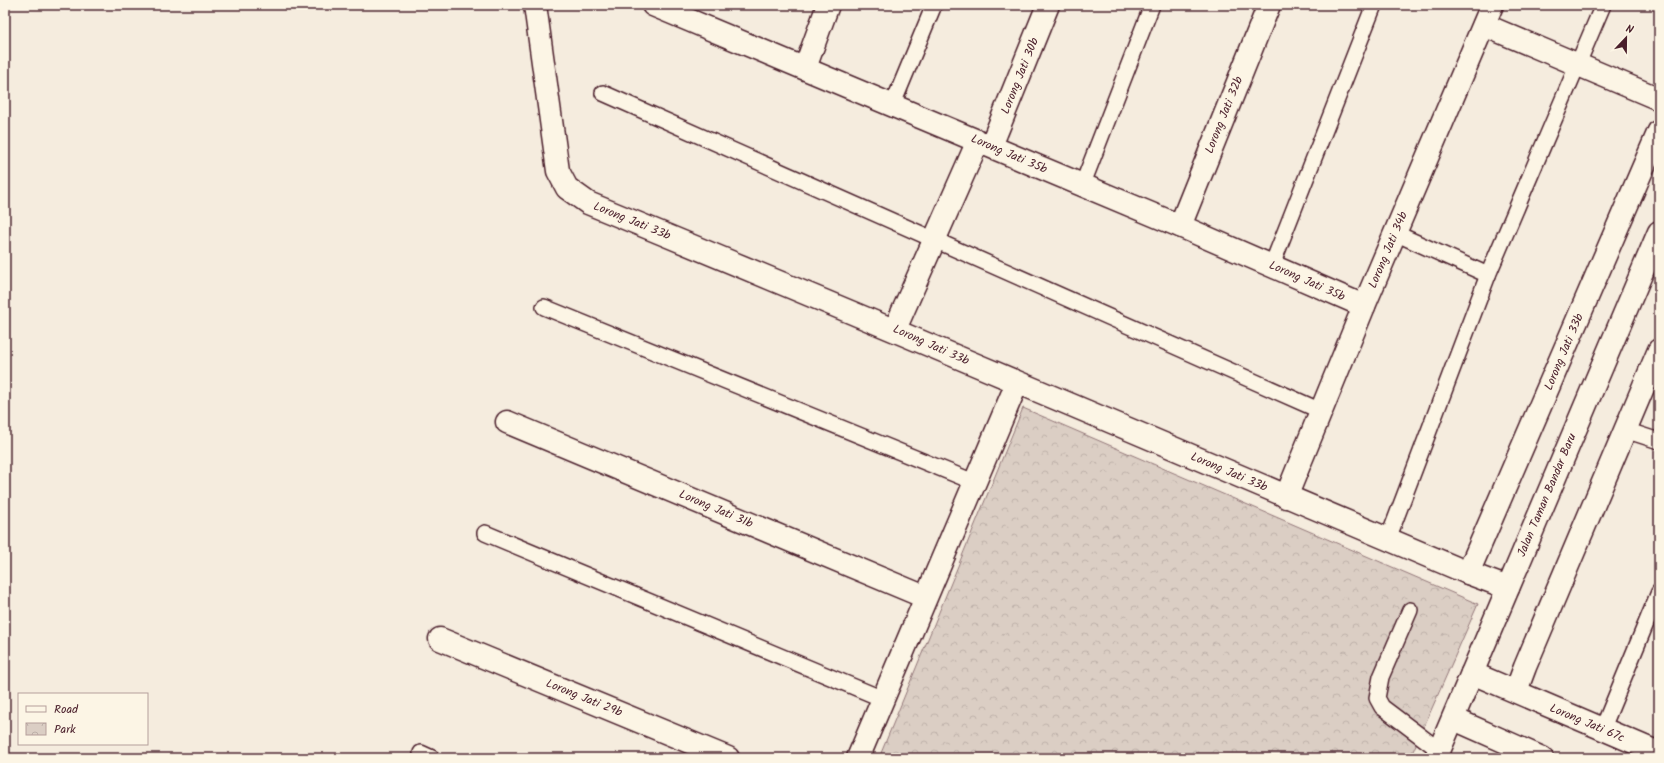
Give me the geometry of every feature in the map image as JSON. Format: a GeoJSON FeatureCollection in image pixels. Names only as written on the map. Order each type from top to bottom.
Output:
{"type":"FeatureCollection","features":[{"type":"Feature","properties":{"kind":"street","name":"Lorong Jati 33b"},"geometry":{"type":"LineString","coordinates":[[535,5],[558,171],[567,188],[588,203],[895,329],[1017,383],[1286,497],[1468,573],[1508,588]]}},
{"type":"Feature","properties":{"kind":"street","name":"Lorong Jati 35b"},"geometry":{"type":"LineString","coordinates":[[653,5],[893,104],[1082,186],[1272,265],[1364,306]]}},
{"type":"Feature","properties":{"kind":"street"},"geometry":{"type":"LineString","coordinates":[[804,68],[828,5]]}},
{"type":"Feature","properties":{"kind":"street","name":"Lorong Jati 30b"},"geometry":{"type":"LineString","coordinates":[[895,329],[933,240],[984,143],[1048,5]]}},
{"type":"Feature","properties":{"kind":"street","name":"Lorong Jati 32b"},"geometry":{"type":"LineString","coordinates":[[1180,226],[1269,5]]}},
{"type":"Feature","properties":{"kind":"street","name":"Lorong Jati 34b"},"geometry":{"type":"LineString","coordinates":[[1286,497],[1364,306],[1492,5]]}},
{"type":"Feature","properties":{"kind":"street"},"geometry":{"type":"LineString","coordinates":[[1484,25],[1659,99]]}},
{"type":"Feature","properties":{"kind":"street","name":"Lorong Jati 33b"},"geometry":{"type":"LineString","coordinates":[[1468,573],[1659,131]]}},
{"type":"Feature","properties":{"kind":"street","name":"Jalan Taman Bandar Baru"},"geometry":{"type":"LineString","coordinates":[[1437,754],[1454,719],[1472,673],[1659,232]]}},
{"type":"Feature","properties":{"kind":"street"},"geometry":{"type":"LineString","coordinates":[[1516,691],[1659,350]]}},
{"type":"Feature","properties":{"kind":"street"},"geometry":{"type":"LineString","coordinates":[[858,758],[1017,383]]}},
{"type":"Feature","properties":{"kind":"street","name":"Lorong Jati 31b"},"geometry":{"type":"LineString","coordinates":[[508,422],[925,597]]}},
{"type":"Feature","properties":{"kind":"street","name":"Lorong Jati 29b"},"geometry":{"type":"LineString","coordinates":[[440,638],[728,758]]}},
{"type":"Feature","properties":{"kind":"street","name":"Lorong Jati 67c"},"geometry":{"type":"LineString","coordinates":[[1472,673],[1602,730],[1659,753]]}},
{"type":"Feature","properties":{"kind":"street"},"geometry":{"type":"LineString","coordinates":[[1454,719],[1542,758]]}},
{"type":"Feature","properties":{"kind":"lane"},"geometry":{"type":"LineString","coordinates":[[893,104],[934,5]]}},
{"type":"Feature","properties":{"kind":"lane"},"geometry":{"type":"LineString","coordinates":[[1082,186],[1152,5]]}},
{"type":"Feature","properties":{"kind":"lane"},"geometry":{"type":"LineString","coordinates":[[1272,265],[1374,5]]}},
{"type":"Feature","properties":{"kind":"lane"},"geometry":{"type":"LineString","coordinates":[[1388,539],[1488,275],[1603,5]]}},
{"type":"Feature","properties":{"kind":"lane"},"geometry":{"type":"LineString","coordinates":[[603,93],[1321,411]]}},
{"type":"Feature","properties":{"kind":"lane"},"geometry":{"type":"LineString","coordinates":[[1395,233],[1488,275]]}},
{"type":"Feature","properties":{"kind":"lane"},"geometry":{"type":"LineString","coordinates":[[544,307],[974,482]]}},
{"type":"Feature","properties":{"kind":"lane"},"geometry":{"type":"LineString","coordinates":[[1626,430],[1659,440]]}},
{"type":"Feature","properties":{"kind":"lane"},"geometry":{"type":"LineString","coordinates":[[485,533],[883,699]]}},
{"type":"Feature","properties":{"kind":"lane"},"geometry":{"type":"LineString","coordinates":[[1602,730],[1659,592]]}},
{"type":"Feature","properties":{"kind":"lane"},"geometry":{"type":"LineString","coordinates":[[1410,610],[1381,677],[1377,698],[1382,707],[1437,754]]}},
{"type":"Feature","properties":{"kind":"green space"},"geometry":{"type":"Polygon","coordinates":[[[1023,408],[1478,604],[1410,758],[879,758],[1023,408]]]}}]}
